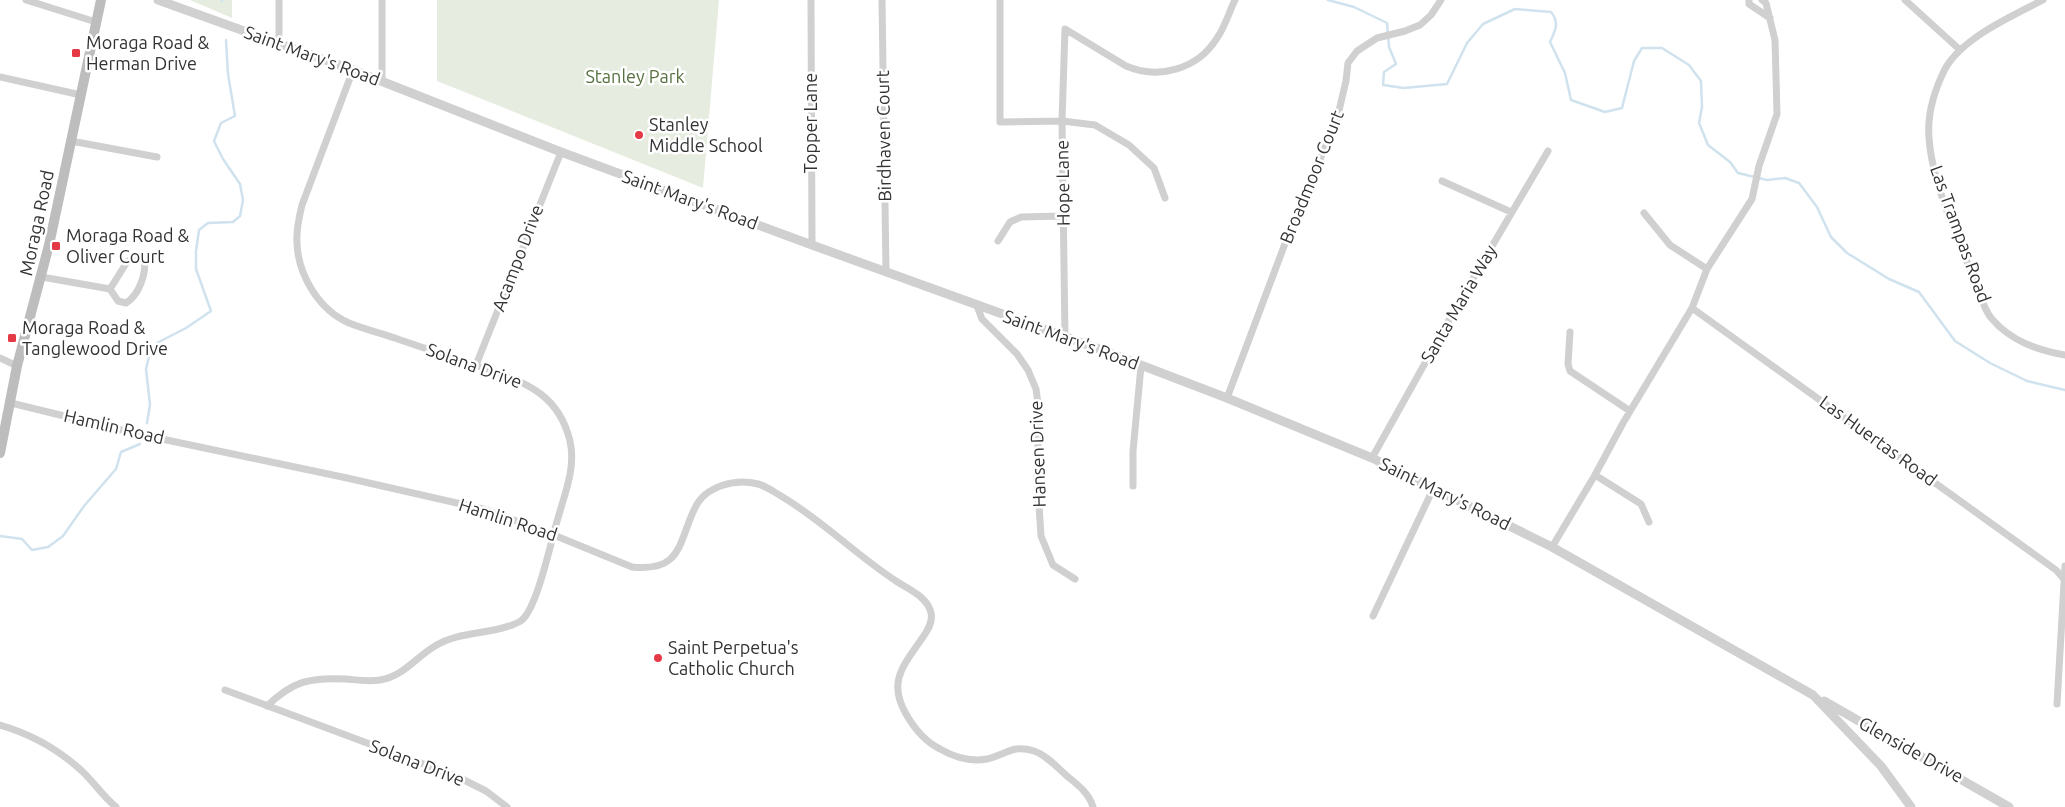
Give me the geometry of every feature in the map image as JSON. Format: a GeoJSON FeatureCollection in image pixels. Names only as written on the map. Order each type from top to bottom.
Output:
{"type":"FeatureCollection","features":[{"type":"Feature","properties":{"kind":"main road","name":"Moraga Road"},"geometry":{"type":"LineString","coordinates":[[0,452],[17,366],[42,277],[101,0]]}},
{"type":"Feature","properties":{"kind":"street"},"geometry":{"type":"LineString","coordinates":[[26,0],[96,22]]}},
{"type":"Feature","properties":{"kind":"street","name":"Saint Mary's Road"},"geometry":{"type":"LineString","coordinates":[[158,0],[353,70],[560,152],[1227,398],[1372,458],[1552,547],[1813,695],[1882,766],[1910,807]]}},
{"type":"Feature","properties":{"kind":"street"},"geometry":{"type":"LineString","coordinates":[[166,0],[178,8]]}},
{"type":"Feature","properties":{"kind":"street"},"geometry":{"type":"LineString","coordinates":[[279,0],[279,44]]}},
{"type":"Feature","properties":{"kind":"street"},"geometry":{"type":"LineString","coordinates":[[382,0],[382,81]]}},
{"type":"Feature","properties":{"kind":"street","name":"Topper Lane"},"geometry":{"type":"LineString","coordinates":[[811,0],[812,245]]}},
{"type":"Feature","properties":{"kind":"street","name":"Birdhaven Court"},"geometry":{"type":"LineString","coordinates":[[882,0],[886,271]]}},
{"type":"Feature","properties":{"kind":"street"},"geometry":{"type":"LineString","coordinates":[[1000,0],[1000,122],[1062,121],[1095,125],[1128,145],[1154,168],[1166,198]]}},
{"type":"Feature","properties":{"kind":"street","name":"Hope Lane"},"geometry":{"type":"LineString","coordinates":[[1065,337],[1062,121],[1065,29],[1136,71],[1164,72],[1180,69],[1206,52],[1217,38],[1235,0]]}},
{"type":"Feature","properties":{"kind":"street","name":"Broadmoor Court"},"geometry":{"type":"LineString","coordinates":[[1227,398],[1289,233],[1337,120],[1346,82],[1348,63],[1358,51],[1377,38],[1420,25],[1431,15],[1441,0]]}},
{"type":"Feature","properties":{"kind":"street"},"geometry":{"type":"LineString","coordinates":[[1749,0],[1749,4],[1770,18]]}},
{"type":"Feature","properties":{"kind":"street"},"geometry":{"type":"LineString","coordinates":[[1552,547],[1692,308],[1707,269],[1752,199],[1758,166],[1777,114],[1776,40],[1766,3],[1762,0]]}},
{"type":"Feature","properties":{"kind":"street"},"geometry":{"type":"LineString","coordinates":[[1905,0],[1960,49]]}},
{"type":"Feature","properties":{"kind":"street","name":"Las Trampas Road"},"geometry":{"type":"LineString","coordinates":[[2043,0],[1975,38],[1960,49],[1946,67],[1937,86],[1930,115],[1929,137],[1937,181],[1963,252],[1992,319],[2021,342],[2044,352],[2065,355]]}},
{"type":"Feature","properties":{"kind":"street","name":"Solana Drive"},"geometry":{"type":"LineString","coordinates":[[267,706],[280,693],[300,682],[318,678],[381,680],[401,673],[435,645],[456,637],[514,625],[524,618],[530,608],[553,534],[568,484],[571,462],[570,442],[563,422],[555,407],[536,389],[476,365],[349,323],[325,306],[311,289],[301,269],[296,244],[302,204],[353,70]]}},
{"type":"Feature","properties":{"kind":"street"},"geometry":{"type":"LineString","coordinates":[[0,77],[81,95]]}},
{"type":"Feature","properties":{"kind":"street"},"geometry":{"type":"LineString","coordinates":[[71,141],[157,157]]}},
{"type":"Feature","properties":{"kind":"street","name":"Santa Maria Way"},"geometry":{"type":"LineString","coordinates":[[1372,458],[1511,212],[1548,151]]}},
{"type":"Feature","properties":{"kind":"street","name":"Acampo Drive"},"geometry":{"type":"LineString","coordinates":[[476,365],[560,152]]}},
{"type":"Feature","properties":{"kind":"street"},"geometry":{"type":"LineString","coordinates":[[1442,181],[1511,212]]}},
{"type":"Feature","properties":{"kind":"street"},"geometry":{"type":"LineString","coordinates":[[1644,213],[1670,245],[1707,269]]}},
{"type":"Feature","properties":{"kind":"street"},"geometry":{"type":"LineString","coordinates":[[998,240],[1010,222],[1021,217],[1063,216]]}},
{"type":"Feature","properties":{"kind":"street"},"geometry":{"type":"LineString","coordinates":[[42,277],[110,289],[118,301],[126,303],[133,298],[145,267],[144,258],[136,256],[127,262],[110,289]]}},
{"type":"Feature","properties":{"kind":"street","name":"Hansen Drive"},"geometry":{"type":"LineString","coordinates":[[977,306],[982,319],[1017,354],[1028,370],[1036,389],[1039,411],[1037,474],[1041,536],[1053,565],[1075,579]]}},
{"type":"Feature","properties":{"kind":"street","name":"Las Huertas Road"},"geometry":{"type":"LineString","coordinates":[[1692,308],[2056,570],[2063,578]]}},
{"type":"Feature","properties":{"kind":"street"},"geometry":{"type":"LineString","coordinates":[[1570,332],[1568,364],[1570,371],[1630,411]]}},
{"type":"Feature","properties":{"kind":"street"},"geometry":{"type":"LineString","coordinates":[[0,358],[17,366]]}},
{"type":"Feature","properties":{"kind":"street"},"geometry":{"type":"LineString","coordinates":[[1133,486],[1133,451],[1140,366]]}},
{"type":"Feature","properties":{"kind":"street","name":"Hamlin Road"},"geometry":{"type":"LineString","coordinates":[[11,403],[138,434],[483,509],[553,534],[632,567],[646,569],[666,563],[682,544],[695,507],[709,493],[728,484],[743,481],[759,484],[801,508],[871,565],[927,602],[932,617],[929,628],[903,667],[896,688],[898,701],[922,735],[939,749],[960,758],[972,760],[988,759],[1013,748],[1033,751],[1043,756],[1082,789],[1090,799],[1092,807]]}},
{"type":"Feature","properties":{"kind":"street"},"geometry":{"type":"LineString","coordinates":[[1595,475],[1641,504],[1649,522]]}},
{"type":"Feature","properties":{"kind":"street"},"geometry":{"type":"LineString","coordinates":[[1373,616],[1434,487]]}},
{"type":"Feature","properties":{"kind":"street"},"geometry":{"type":"LineString","coordinates":[[2056,704],[2065,566]]}},
{"type":"Feature","properties":{"kind":"street","name":"Solana Drive"},"geometry":{"type":"LineString","coordinates":[[225,690],[458,777],[486,791],[507,807]]}},
{"type":"Feature","properties":{"kind":"street","name":"Glenside Drive"},"geometry":{"type":"LineString","coordinates":[[1813,695],[2009,807]]}},
{"type":"Feature","properties":{"kind":"street"},"geometry":{"type":"LineString","coordinates":[[0,725],[20,731],[59,752],[83,773],[116,807]]}},
{"type":"Feature","properties":{"kind":"green space"},"geometry":{"type":"Polygon","coordinates":[[[190,0],[232,0],[232,18],[190,0]]]}},
{"type":"Feature","properties":{"kind":"green space","name":"Stanley Park"},"geometry":{"type":"Polygon","coordinates":[[[437,0],[719,0],[703,188],[437,81],[437,0]]]}},
{"type":"Feature","properties":{"kind":"waterway"},"geometry":{"type":"LineString","coordinates":[[1328,0],[1354,7],[1387,23],[1389,47],[1396,64],[1384,72],[1383,85],[1404,88],[1447,84],[1467,43],[1483,24],[1515,9],[1551,12],[1556,23],[1550,42],[1565,73],[1571,100],[1605,112],[1622,108],[1634,61],[1642,48],[1662,48],[1689,65],[1701,81],[1702,107],[1699,123],[1708,145],[1730,162],[1738,173],[1767,180],[1785,178],[1799,183],[1817,207],[1831,237],[1847,253],[1889,279],[1919,292],[1955,341],[1990,363],[2027,381],[2065,390]]}},
{"type":"Feature","properties":{"kind":"waterway"},"geometry":{"type":"LineString","coordinates":[[147,423],[150,404],[146,369],[150,353],[157,343],[186,328],[211,311],[196,269],[199,230],[208,223],[233,222],[240,216],[243,200],[240,184],[223,159],[214,141],[221,123],[235,116],[228,74],[226,40]]}},
{"type":"Feature","properties":{"kind":"waterway"},"geometry":{"type":"LineString","coordinates":[[0,536],[22,539],[32,550],[48,547],[63,536],[84,506],[116,469],[121,452],[140,444]]}},
{"type":"Feature","properties":{"kind":"place","name":"Moraga Road & Herman Drive"},"geometry":{"type":"Point","coordinates":[76,53]}},
{"type":"Feature","properties":{"kind":"place","name":"Stanley Middle School"},"geometry":{"type":"Point","coordinates":[639,135]}},
{"type":"Feature","properties":{"kind":"place","name":"Moraga Road & Oliver Court"},"geometry":{"type":"Point","coordinates":[56,246]}},
{"type":"Feature","properties":{"kind":"place","name":"Moraga Road & Tanglewood Drive"},"geometry":{"type":"Point","coordinates":[12,338]}},
{"type":"Feature","properties":{"kind":"place","name":"Saint Perpetua's Catholic Church"},"geometry":{"type":"Point","coordinates":[658,658]}}]}
